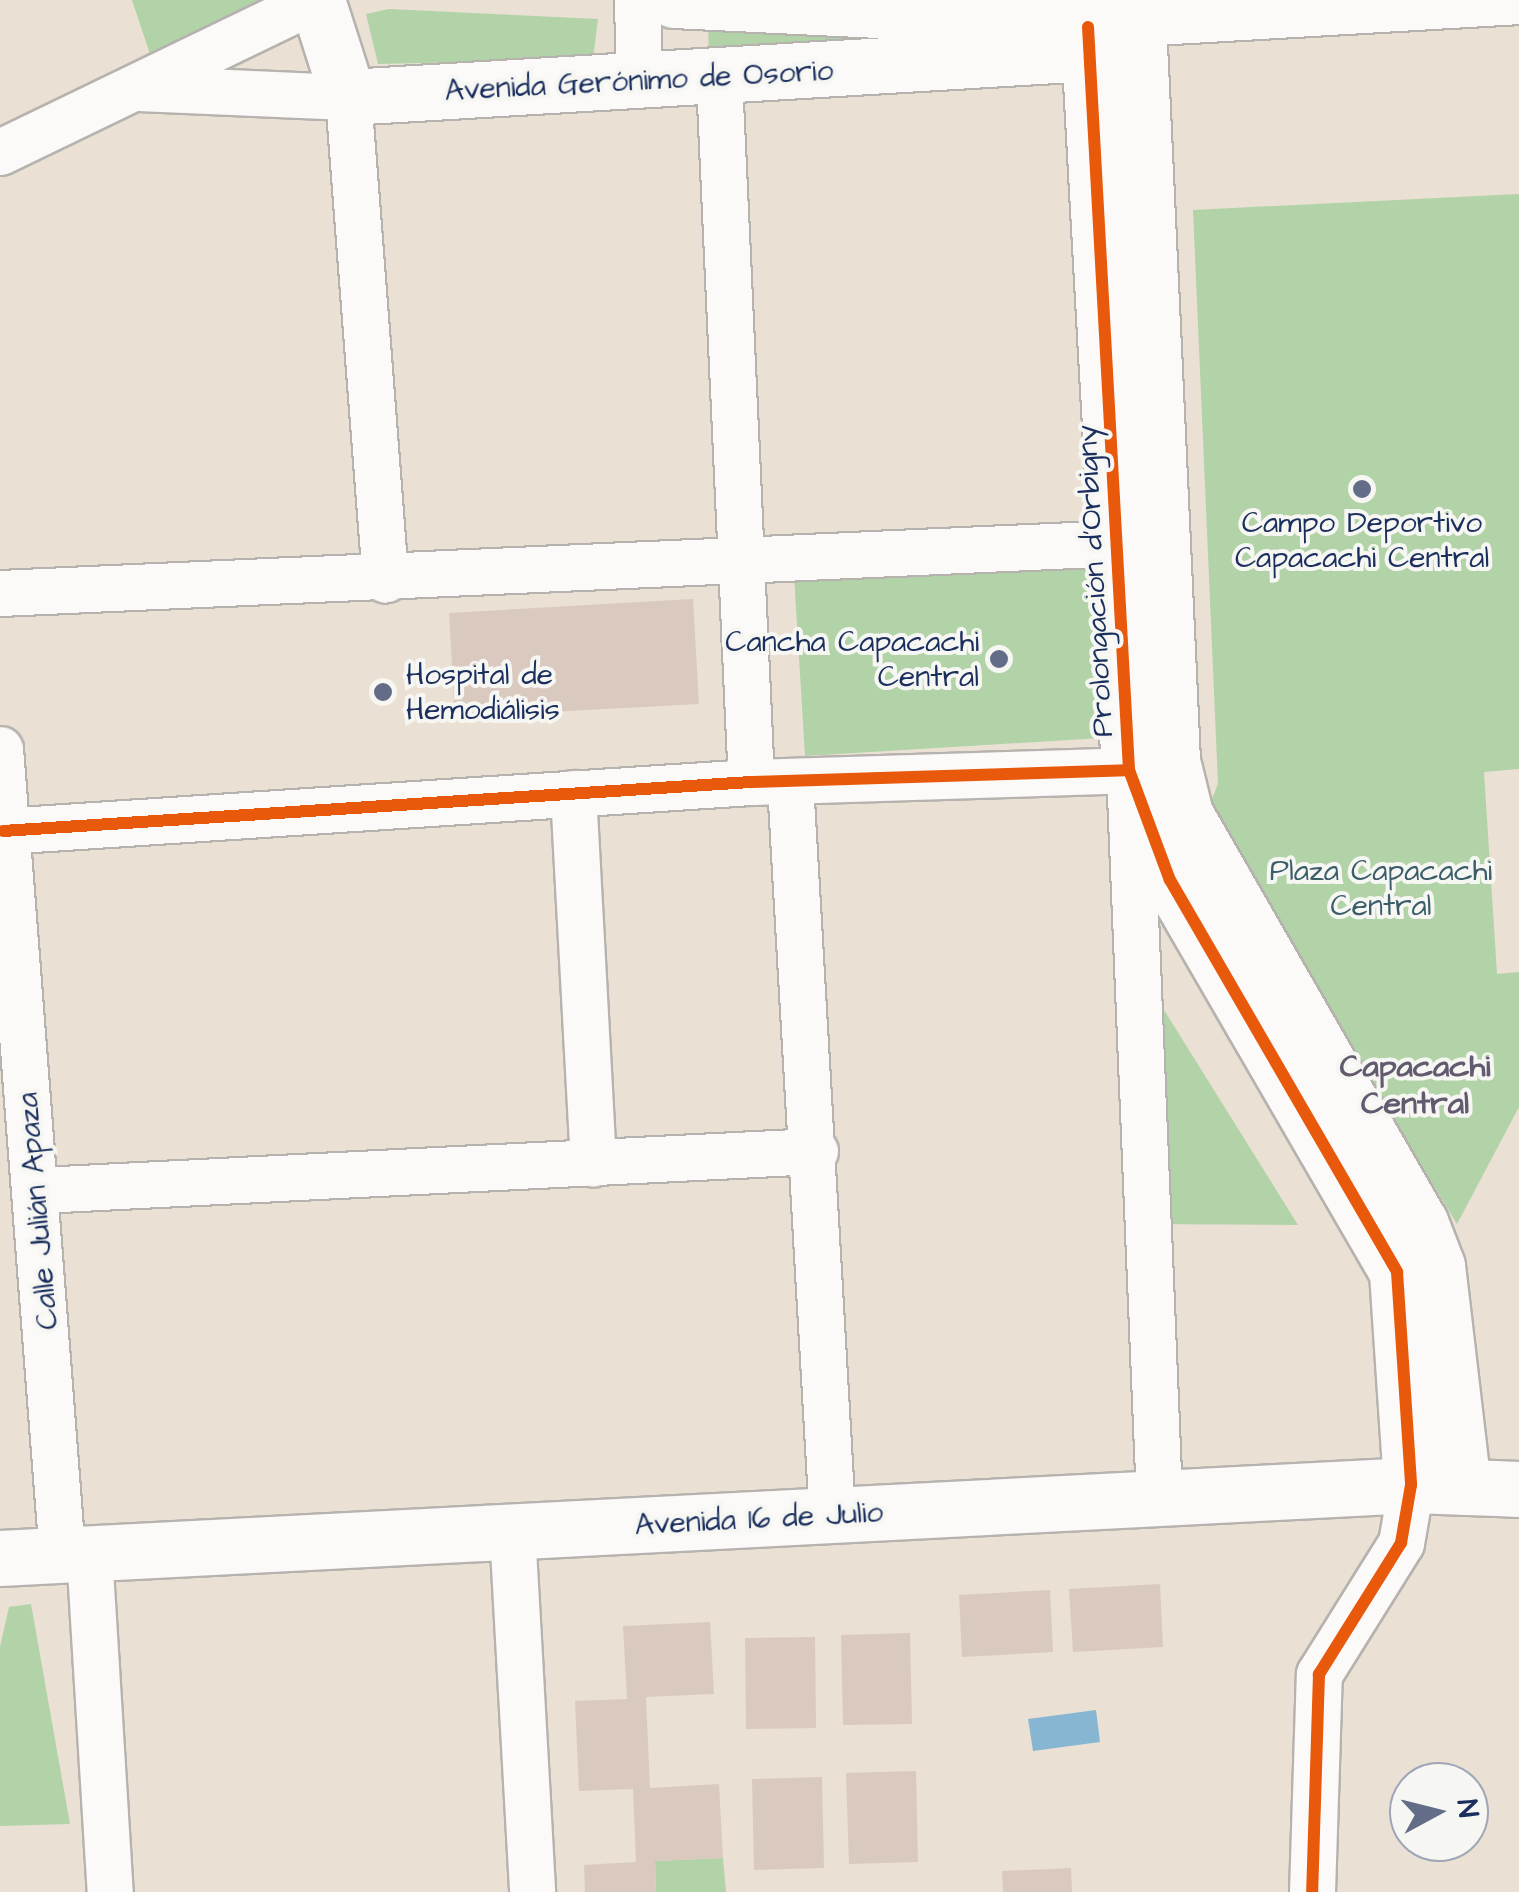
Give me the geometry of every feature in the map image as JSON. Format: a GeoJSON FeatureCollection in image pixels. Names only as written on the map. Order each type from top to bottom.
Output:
{"type":"FeatureCollection","features":[{"type":"Feature","properties":{"kind":"street","name":"Avenida Gerónimo de Osorio"},"geometry":{"type":"LineString","coordinates":[[0,152],[316,0]]}},
{"type":"Feature","properties":{"kind":"street"},"geometry":{"type":"LineString","coordinates":[[316,0],[348,96],[385,580]]}},
{"type":"Feature","properties":{"kind":"street"},"geometry":{"type":"LineString","coordinates":[[636,0],[639,82]]}},
{"type":"Feature","properties":{"kind":"street","name":"Avenida Gerónimo de Osorio"},"geometry":{"type":"LineString","coordinates":[[674,0],[1114,38]]}},
{"type":"Feature","properties":{"kind":"street","name":"Avenida Gerónimo de Osorio"},"geometry":{"type":"LineString","coordinates":[[138,88],[348,96],[718,80],[1519,1]]}},
{"type":"Feature","properties":{"kind":"street"},"geometry":{"type":"LineString","coordinates":[[1114,38],[1172,761],[1185,814],[1420,1222],[1437,1266],[1437,1485],[1319,1674],[1312,1892]]}},
{"type":"Feature","properties":{"kind":"street","name":"Prolongación d'Orbigny"},"geometry":{"type":"LineString","coordinates":[[1114,38],[1120,543],[1128,770],[1170,880],[1397,1272],[1437,1485]]}},
{"type":"Feature","properties":{"kind":"street"},"geometry":{"type":"LineString","coordinates":[[718,80],[744,560],[816,1151],[832,1514]]}},
{"type":"Feature","properties":{"kind":"street"},"geometry":{"type":"LineString","coordinates":[[0,593],[385,580],[1120,543]]}},
{"type":"Feature","properties":{"kind":"street","name":"Calle Julián Apaza"},"geometry":{"type":"LineString","coordinates":[[0,749],[5,912],[40,1190],[110,1892]]}},
{"type":"Feature","properties":{"kind":"street"},"geometry":{"type":"LineString","coordinates":[[3,831],[573,793],[1128,770],[1159,1498]]}},
{"type":"Feature","properties":{"kind":"street"},"geometry":{"type":"LineString","coordinates":[[573,793],[593,1163]]}},
{"type":"Feature","properties":{"kind":"street"},"geometry":{"type":"LineString","coordinates":[[40,1190],[816,1151]]}},
{"type":"Feature","properties":{"kind":"street","name":"Avenida 16 de Julio"},"geometry":{"type":"LineString","coordinates":[[0,1558],[1437,1485],[1519,1489]]}},
{"type":"Feature","properties":{"kind":"street"},"geometry":{"type":"LineString","coordinates":[[512,1532],[532,1892]]}},
{"type":"Feature","properties":{"kind":"green space"},"geometry":{"type":"Polygon","coordinates":[[[132,0],[277,0],[150,54],[132,0]]]}},
{"type":"Feature","properties":{"kind":"green space"},"geometry":{"type":"Polygon","coordinates":[[[389,9],[598,19],[593,59],[378,64],[366,14],[389,9]]]}},
{"type":"Feature","properties":{"kind":"green space"},"geometry":{"type":"Polygon","coordinates":[[[708,22],[950,40],[709,59],[708,22]]]}},
{"type":"Feature","properties":{"kind":"green space","name":"Campo Deportivo Capacachi Central"},"geometry":{"type":"Polygon","coordinates":[[[1519,194],[1519,769],[1484,772],[1497,974],[1519,972],[1519,1107],[1457,1224],[1207,811],[1218,784],[1193,210],[1519,194]]]}},
{"type":"Feature","properties":{"kind":"green space"},"geometry":{"type":"Polygon","coordinates":[[[1091,558],[1102,738],[805,756],[794,575],[1091,558]]]}},
{"type":"Feature","properties":{"kind":"green space"},"geometry":{"type":"Polygon","coordinates":[[[1126,949],[1298,1225],[1135,1224],[1126,949]]]}},
{"type":"Feature","properties":{"kind":"green space"},"geometry":{"type":"Polygon","coordinates":[[[31,1604],[70,1824],[0,1826],[0,1647],[9,1607],[31,1604]]]}},
{"type":"Feature","properties":{"kind":"green space"},"geometry":{"type":"Polygon","coordinates":[[[723,1858],[726,1892],[656,1892],[655,1861],[723,1858]]]}},
{"type":"Feature","properties":{"kind":"water"},"geometry":{"type":"Polygon","coordinates":[[[1096,1710],[1100,1742],[1033,1751],[1028,1719],[1096,1710]]]}},
{"type":"Feature","properties":{"kind":"building","name":"Hospital de Hemodiálisis"},"geometry":{"type":"Polygon","coordinates":[[[693,599],[699,704],[455,717],[449,613],[693,599]]]}},
{"type":"Feature","properties":{"kind":"building"},"geometry":{"type":"Polygon","coordinates":[[[1160,1584],[1163,1647],[1073,1652],[1069,1589],[1160,1584]]]}},
{"type":"Feature","properties":{"kind":"building"},"geometry":{"type":"Polygon","coordinates":[[[1050,1590],[1053,1652],[962,1657],[959,1595],[1050,1590]]]}},
{"type":"Feature","properties":{"kind":"building"},"geometry":{"type":"Polygon","coordinates":[[[710,1622],[714,1694],[646,1697],[650,1788],[719,1784],[723,1858],[655,1861],[656,1892],[585,1892],[584,1865],[636,1862],[633,1789],[579,1791],[575,1701],[627,1699],[623,1626],[710,1622]]]}},
{"type":"Feature","properties":{"kind":"building"},"geometry":{"type":"Polygon","coordinates":[[[910,1633],[912,1724],[843,1725],[841,1635],[910,1633]]]}},
{"type":"Feature","properties":{"kind":"building"},"geometry":{"type":"Polygon","coordinates":[[[815,1637],[816,1728],[746,1729],[745,1638],[815,1637]]]}},
{"type":"Feature","properties":{"kind":"building"},"geometry":{"type":"Polygon","coordinates":[[[916,1771],[918,1862],[849,1864],[846,1773],[916,1771]]]}},
{"type":"Feature","properties":{"kind":"building"},"geometry":{"type":"Polygon","coordinates":[[[822,1777],[824,1868],[754,1870],[752,1779],[822,1777]]]}},
{"type":"Feature","properties":{"kind":"building"},"geometry":{"type":"Polygon","coordinates":[[[1071,1868],[1072,1892],[1003,1892],[1002,1871],[1071,1868]]]}},
{"type":"Feature","properties":{"kind":"cycle path"},"geometry":{"type":"LineString","coordinates":[[1088,27],[1129,770],[1170,880],[1397,1272],[1411,1485],[1401,1543],[1319,1674],[1312,1892]]}},
{"type":"Feature","properties":{"kind":"cycle path"},"geometry":{"type":"LineString","coordinates":[[3,831],[751,782],[1129,770]]}},
{"type":"Feature","properties":{"kind":"place","name":"Campo Deportivo Capacachi Central"},"geometry":{"type":"Point","coordinates":[1362,489]}},
{"type":"Feature","properties":{"kind":"place","name":"Cancha Capacachi Central"},"geometry":{"type":"Point","coordinates":[999,659]}},
{"type":"Feature","properties":{"kind":"place","name":"Hospital de Hemodiálisis"},"geometry":{"type":"Point","coordinates":[383,692]}},
{"type":"Feature","properties":{"kind":"district","name":"Capacachi Central"},"geometry":{"type":"Point","coordinates":[1415,1086]}},
{"type":"Feature","properties":{"kind":"park label","name":"Plaza Capacachi Central"},"geometry":{"type":"Point","coordinates":[1381,888]}}]}
